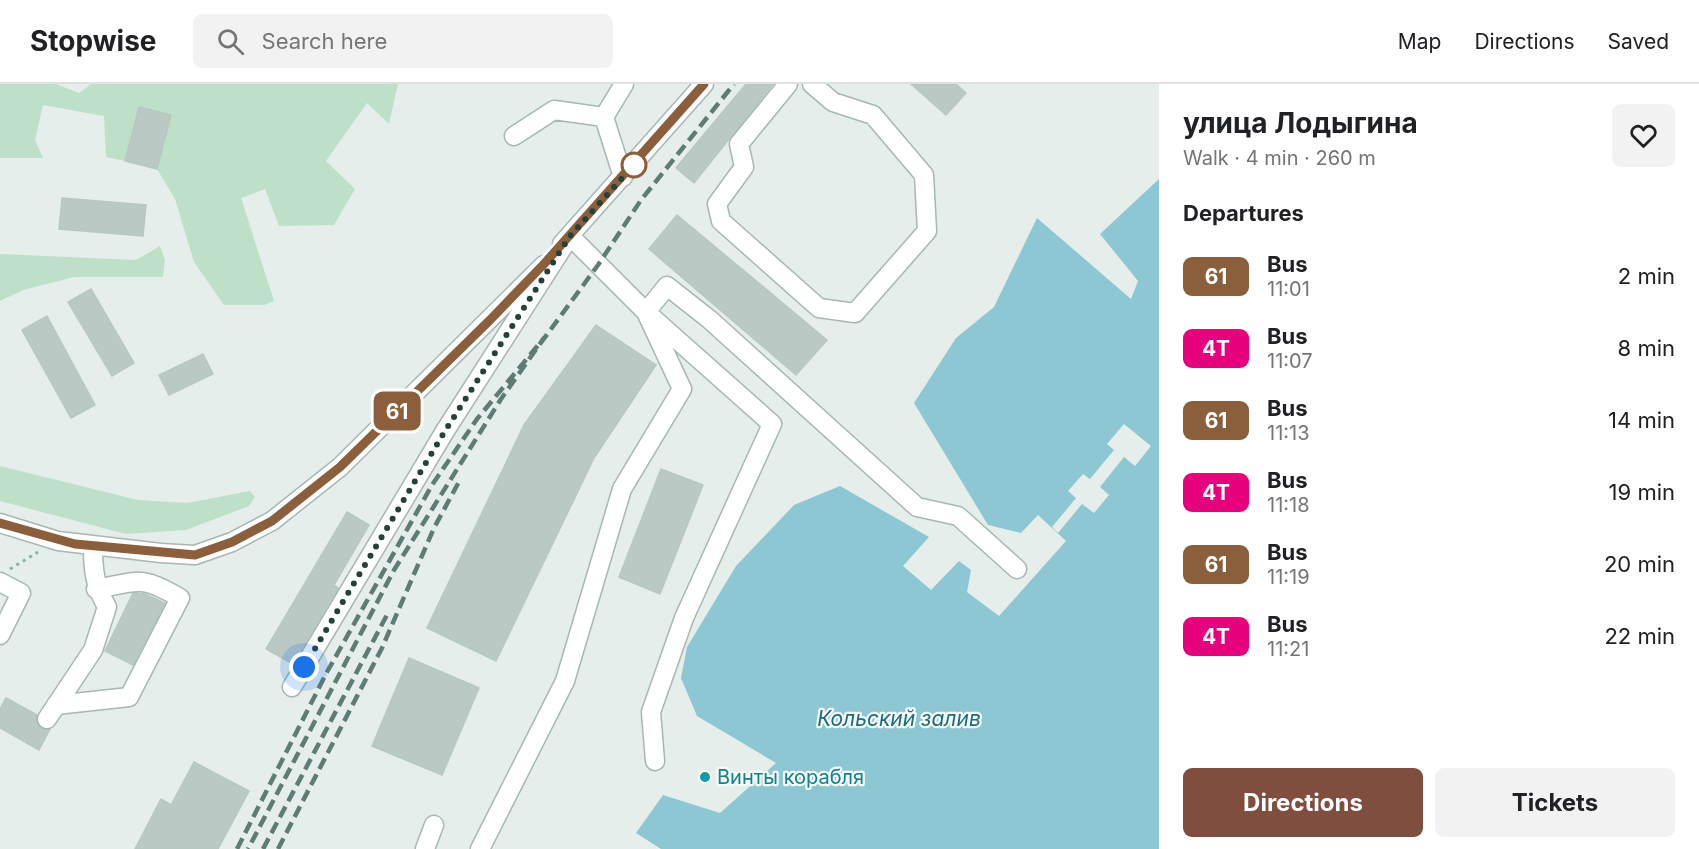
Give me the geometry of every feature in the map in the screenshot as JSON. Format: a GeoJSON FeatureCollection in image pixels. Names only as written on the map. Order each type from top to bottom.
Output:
{"type":"FeatureCollection","features":[{"type":"Feature","properties":{"kind":"street"},"geometry":{"type":"LineString","coordinates":[[623,177],[604,117],[624,84]]}},
{"type":"Feature","properties":{"kind":"street"},"geometry":{"type":"LineString","coordinates":[[0,523],[58,541],[93,547],[195,555],[232,542],[272,521],[340,467],[490,320],[570,236],[704,84]]}},
{"type":"Feature","properties":{"kind":"street"},"geometry":{"type":"LineString","coordinates":[[788,84],[739,144],[744,167],[717,204],[721,221],[819,308],[855,313],[927,231],[924,175],[873,115],[833,102],[812,84]]}},
{"type":"Feature","properties":{"kind":"street"},"geometry":{"type":"LineString","coordinates":[[514,136],[554,110],[604,117]]}},
{"type":"Feature","properties":{"kind":"street"},"geometry":{"type":"LineString","coordinates":[[570,236],[646,312],[772,424],[684,618],[651,712],[655,761]]}},
{"type":"Feature","properties":{"kind":"street"},"geometry":{"type":"LineString","coordinates":[[292,687],[445,431],[570,236]]}},
{"type":"Feature","properties":{"kind":"street"},"geometry":{"type":"LineString","coordinates":[[646,312],[667,286],[709,319],[917,507],[958,516],[1017,569]]}},
{"type":"Feature","properties":{"kind":"street"},"geometry":{"type":"LineString","coordinates":[[480,849],[565,681],[622,489],[682,388],[646,312]]}},
{"type":"Feature","properties":{"kind":"street"},"geometry":{"type":"LineString","coordinates":[[93,547],[93,576],[96,589],[107,607],[93,650],[52,712],[129,697],[180,598],[154,583],[139,580],[96,589]]}},
{"type":"Feature","properties":{"kind":"street"},"geometry":{"type":"LineString","coordinates":[[0,635],[21,593],[2,578]]}},
{"type":"Feature","properties":{"kind":"street"},"geometry":{"type":"LineString","coordinates":[[425,849],[434,825]]}},
{"type":"Feature","properties":{"kind":"path"},"geometry":{"type":"LineString","coordinates":[[2,578],[58,541]]}},
{"type":"Feature","properties":{"kind":"green space"},"geometry":{"type":"Polygon","coordinates":[[[0,84],[56,84],[79,93],[91,84],[398,84],[389,124],[367,103],[326,161],[355,189],[334,225],[279,226],[265,189],[241,198],[274,301],[264,305],[224,305],[194,262],[175,199],[157,169],[170,115],[139,107],[125,161],[106,157],[104,116],[43,105],[35,140],[43,158],[0,158],[0,84]]]}},
{"type":"Feature","properties":{"kind":"green space"},"geometry":{"type":"Polygon","coordinates":[[[160,246],[165,260],[163,277],[74,277],[23,290],[0,301],[0,254],[136,260],[160,246]]]}},
{"type":"Feature","properties":{"kind":"green space"},"geometry":{"type":"Polygon","coordinates":[[[0,466],[138,500],[187,503],[250,491],[255,497],[249,506],[186,530],[126,534],[0,501],[0,466]]]}},
{"type":"Feature","properties":{"kind":"water","name":"Кольский залив"},"geometry":{"type":"Polygon","coordinates":[[[1159,179],[1159,849],[661,849],[636,833],[663,795],[720,813],[776,763],[697,716],[681,678],[687,647],[736,566],[794,505],[840,486],[929,537],[903,566],[931,590],[959,561],[971,570],[967,592],[999,616],[1066,541],[1038,515],[1021,533],[988,525],[914,403],[956,338],[994,307],[1037,218],[1131,299],[1138,281],[1100,234],[1159,179]]]}},
{"type":"Feature","properties":{"kind":"pier"},"geometry":{"type":"Polygon","coordinates":[[[1124,424],[1151,446],[1135,466],[1124,457],[1100,487],[1109,495],[1094,513],[1082,504],[1058,533],[1052,527],[1076,498],[1068,491],[1083,474],[1090,479],[1114,450],[1107,444],[1124,424]]]}},
{"type":"Feature","properties":{"kind":"building"},"geometry":{"type":"Polygon","coordinates":[[[746,84],[773,84],[694,183],[676,168],[746,84]]]}},
{"type":"Feature","properties":{"kind":"building"},"geometry":{"type":"Polygon","coordinates":[[[911,84],[956,84],[966,93],[946,115],[911,84]]]}},
{"type":"Feature","properties":{"kind":"building"},"geometry":{"type":"Polygon","coordinates":[[[139,107],[171,115],[157,169],[125,161],[139,107]]]}},
{"type":"Feature","properties":{"kind":"building"},"geometry":{"type":"Polygon","coordinates":[[[62,198],[146,205],[143,236],[59,229],[62,198]]]}},
{"type":"Feature","properties":{"kind":"building"},"geometry":{"type":"Polygon","coordinates":[[[677,215],[827,340],[796,375],[649,249],[677,215]]]}},
{"type":"Feature","properties":{"kind":"building"},"geometry":{"type":"Polygon","coordinates":[[[91,289],[134,363],[112,376],[68,302],[91,289]]]}},
{"type":"Feature","properties":{"kind":"building"},"geometry":{"type":"Polygon","coordinates":[[[47,316],[95,405],[71,418],[22,330],[47,316]]]}},
{"type":"Feature","properties":{"kind":"building"},"geometry":{"type":"Polygon","coordinates":[[[596,325],[656,365],[594,458],[496,661],[427,628],[524,425],[596,325]]]}},
{"type":"Feature","properties":{"kind":"building"},"geometry":{"type":"Polygon","coordinates":[[[203,354],[213,374],[169,395],[159,375],[203,354]]]}},
{"type":"Feature","properties":{"kind":"building"},"geometry":{"type":"Polygon","coordinates":[[[661,469],[703,485],[660,594],[619,577],[661,469]]]}},
{"type":"Feature","properties":{"kind":"building"},"geometry":{"type":"Polygon","coordinates":[[[347,512],[369,525],[334,585],[338,588],[293,664],[266,649],[347,512]]]}},
{"type":"Feature","properties":{"kind":"building"},"geometry":{"type":"Polygon","coordinates":[[[133,593],[145,594],[165,603],[133,665],[105,651],[133,593]]]}},
{"type":"Feature","properties":{"kind":"building"},"geometry":{"type":"Polygon","coordinates":[[[409,658],[479,688],[442,775],[372,746],[409,658]]]}},
{"type":"Feature","properties":{"kind":"building"},"geometry":{"type":"Polygon","coordinates":[[[6,698],[37,715],[40,728],[50,729],[39,750],[0,728],[0,709],[6,698]]]}},
{"type":"Feature","properties":{"kind":"building"},"geometry":{"type":"Polygon","coordinates":[[[194,762],[249,791],[218,849],[135,849],[161,799],[171,805],[194,762]]]}},
{"type":"Feature","properties":{"kind":"railway"},"geometry":{"type":"LineString","coordinates":[[540,344],[598,265],[641,200],[734,84]]}},
{"type":"Feature","properties":{"kind":"railway"},"geometry":{"type":"LineString","coordinates":[[237,849],[327,672],[432,485],[477,419],[544,338],[501,399],[394,570],[248,849]]}},
{"type":"Feature","properties":{"kind":"railway"},"geometry":{"type":"LineString","coordinates":[[278,849],[382,648],[434,528],[461,478]]}},
{"type":"Feature","properties":{"kind":"railway"},"geometry":{"type":"LineString","coordinates":[[263,849],[388,613]]}},
{"type":"Feature","properties":{"kind":"bus line","name":"61"},"geometry":{"type":"LineString","coordinates":[[0,523],[58,541],[93,547],[195,555],[232,542],[272,521],[340,467],[490,320],[634,165],[704,84]]}},
{"type":"Feature","properties":{"kind":"place","name":"Винты корабля"},"geometry":{"type":"Point","coordinates":[705,777]}},
{"type":"Feature","properties":{"kind":"route"},"geometry":{"type":"LineString","coordinates":[[304,667],[445,431],[570,236],[634,165]]}}]}
